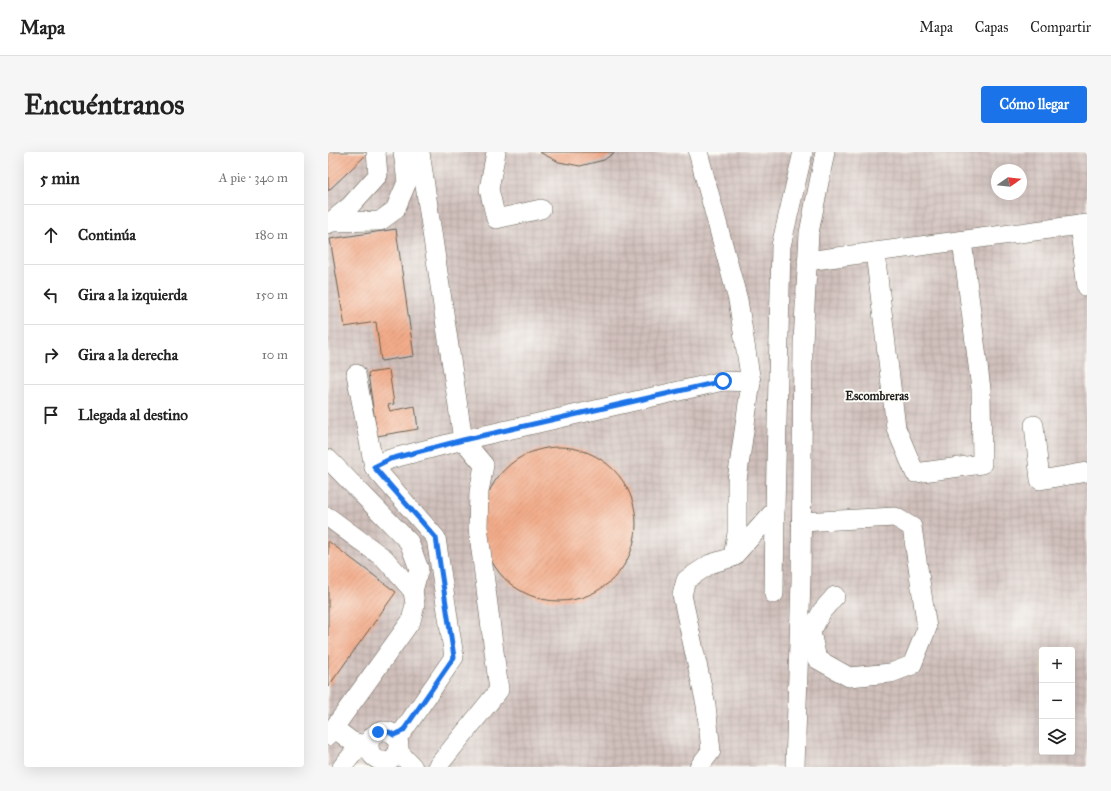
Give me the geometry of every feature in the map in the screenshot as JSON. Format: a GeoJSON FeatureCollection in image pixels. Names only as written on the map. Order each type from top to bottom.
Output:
{"type":"FeatureCollection","features":[{"type":"Feature","properties":{"kind":"street"},"geometry":{"type":"LineString","coordinates":[[329,223],[350,206],[378,175],[376,152]]}},
{"type":"Feature","properties":{"kind":"street"},"geometry":{"type":"LineString","coordinates":[[329,223],[380,221],[395,210],[407,182],[403,152]]}},
{"type":"Feature","properties":{"kind":"street"},"geometry":{"type":"LineString","coordinates":[[420,152],[463,440],[484,465],[479,492],[478,527],[499,690],[436,767]]}},
{"type":"Feature","properties":{"kind":"street"},"geometry":{"type":"LineString","coordinates":[[496,152],[490,189],[496,220],[541,209]]}},
{"type":"Feature","properties":{"kind":"street"},"geometry":{"type":"LineString","coordinates":[[698,152],[738,300],[751,382],[737,480],[737,533],[733,557]]}},
{"type":"Feature","properties":{"kind":"street"},"geometry":{"type":"LineString","coordinates":[[774,594],[781,246],[803,152]]}},
{"type":"Feature","properties":{"kind":"street"},"geometry":{"type":"LineString","coordinates":[[795,767],[801,522],[803,342],[809,234],[825,152]]}},
{"type":"Feature","properties":{"kind":"street"},"geometry":{"type":"LineString","coordinates":[[807,261],[1083,225],[1087,287]]}},
{"type":"Feature","properties":{"kind":"street"},"geometry":{"type":"LineString","coordinates":[[876,252],[896,428],[915,472],[982,464],[981,390],[962,241]]}},
{"type":"Feature","properties":{"kind":"street"},"geometry":{"type":"LineString","coordinates":[[342,767],[381,751],[403,731],[454,657],[436,538],[374,467],[356,374]]}},
{"type":"Feature","properties":{"kind":"street"},"geometry":{"type":"LineString","coordinates":[[374,467],[390,459],[463,440],[723,381],[751,382]]}},
{"type":"Feature","properties":{"kind":"street"},"geometry":{"type":"LineString","coordinates":[[1034,425],[1040,480],[1087,472]]}},
{"type":"Feature","properties":{"kind":"street"},"geometry":{"type":"LineString","coordinates":[[328,459],[409,542],[419,569],[413,591],[415,604],[411,621],[331,732],[351,741],[381,751],[413,767]]}},
{"type":"Feature","properties":{"kind":"street"},"geometry":{"type":"LineString","coordinates":[[699,767],[712,752],[706,705],[682,595],[686,580],[710,564],[733,557],[775,510]]}},
{"type":"Feature","properties":{"kind":"street"},"geometry":{"type":"LineString","coordinates":[[801,522],[895,517],[912,527],[927,628],[912,665],[891,673],[849,677],[818,659],[811,632],[822,611],[836,596]]}},
{"type":"Feature","properties":{"kind":"street"},"geometry":{"type":"LineString","coordinates":[[328,518],[384,559],[413,591]]}},
{"type":"Feature","properties":{"kind":"shaded area"},"geometry":{"type":"Polygon","coordinates":[[[328,152],[1087,152],[1087,767],[328,767],[328,152]]]}},
{"type":"Feature","properties":{"kind":"building"},"geometry":{"type":"Polygon","coordinates":[[[328,152],[366,152],[367,154],[328,191],[328,152]]]}},
{"type":"Feature","properties":{"kind":"building"},"geometry":{"type":"Polygon","coordinates":[[[539,152],[615,152],[604,160],[580,166],[559,162],[539,152]]]}},
{"type":"Feature","properties":{"kind":"building"},"geometry":{"type":"Polygon","coordinates":[[[396,229],[414,356],[381,361],[376,322],[345,327],[330,239],[396,229]]]}},
{"type":"Feature","properties":{"kind":"building"},"geometry":{"type":"Polygon","coordinates":[[[389,370],[394,404],[388,405],[390,411],[415,406],[418,429],[377,436],[368,373],[389,370]]]}},
{"type":"Feature","properties":{"kind":"building"},"geometry":{"type":"Polygon","coordinates":[[[551,447],[567,447],[589,453],[614,469],[630,494],[635,509],[635,539],[630,554],[614,579],[602,588],[581,598],[567,601],[551,601],[537,598],[523,592],[510,584],[499,573],[485,546],[482,532],[482,516],[485,502],[491,488],[499,475],[510,464],[537,450],[551,447]]]}},
{"type":"Feature","properties":{"kind":"building"},"geometry":{"type":"Polygon","coordinates":[[[328,541],[396,592],[328,687],[328,541]]]}},
{"type":"Feature","properties":{"kind":"district","name":"Escombreras"},"geometry":{"type":"Point","coordinates":[877,396]}},
{"type":"Feature","properties":{"kind":"route"},"geometry":{"type":"LineString","coordinates":[[378,732],[389,732],[394,735],[403,731],[454,657],[436,538],[374,467],[390,459],[463,440],[723,381]]}}]}
